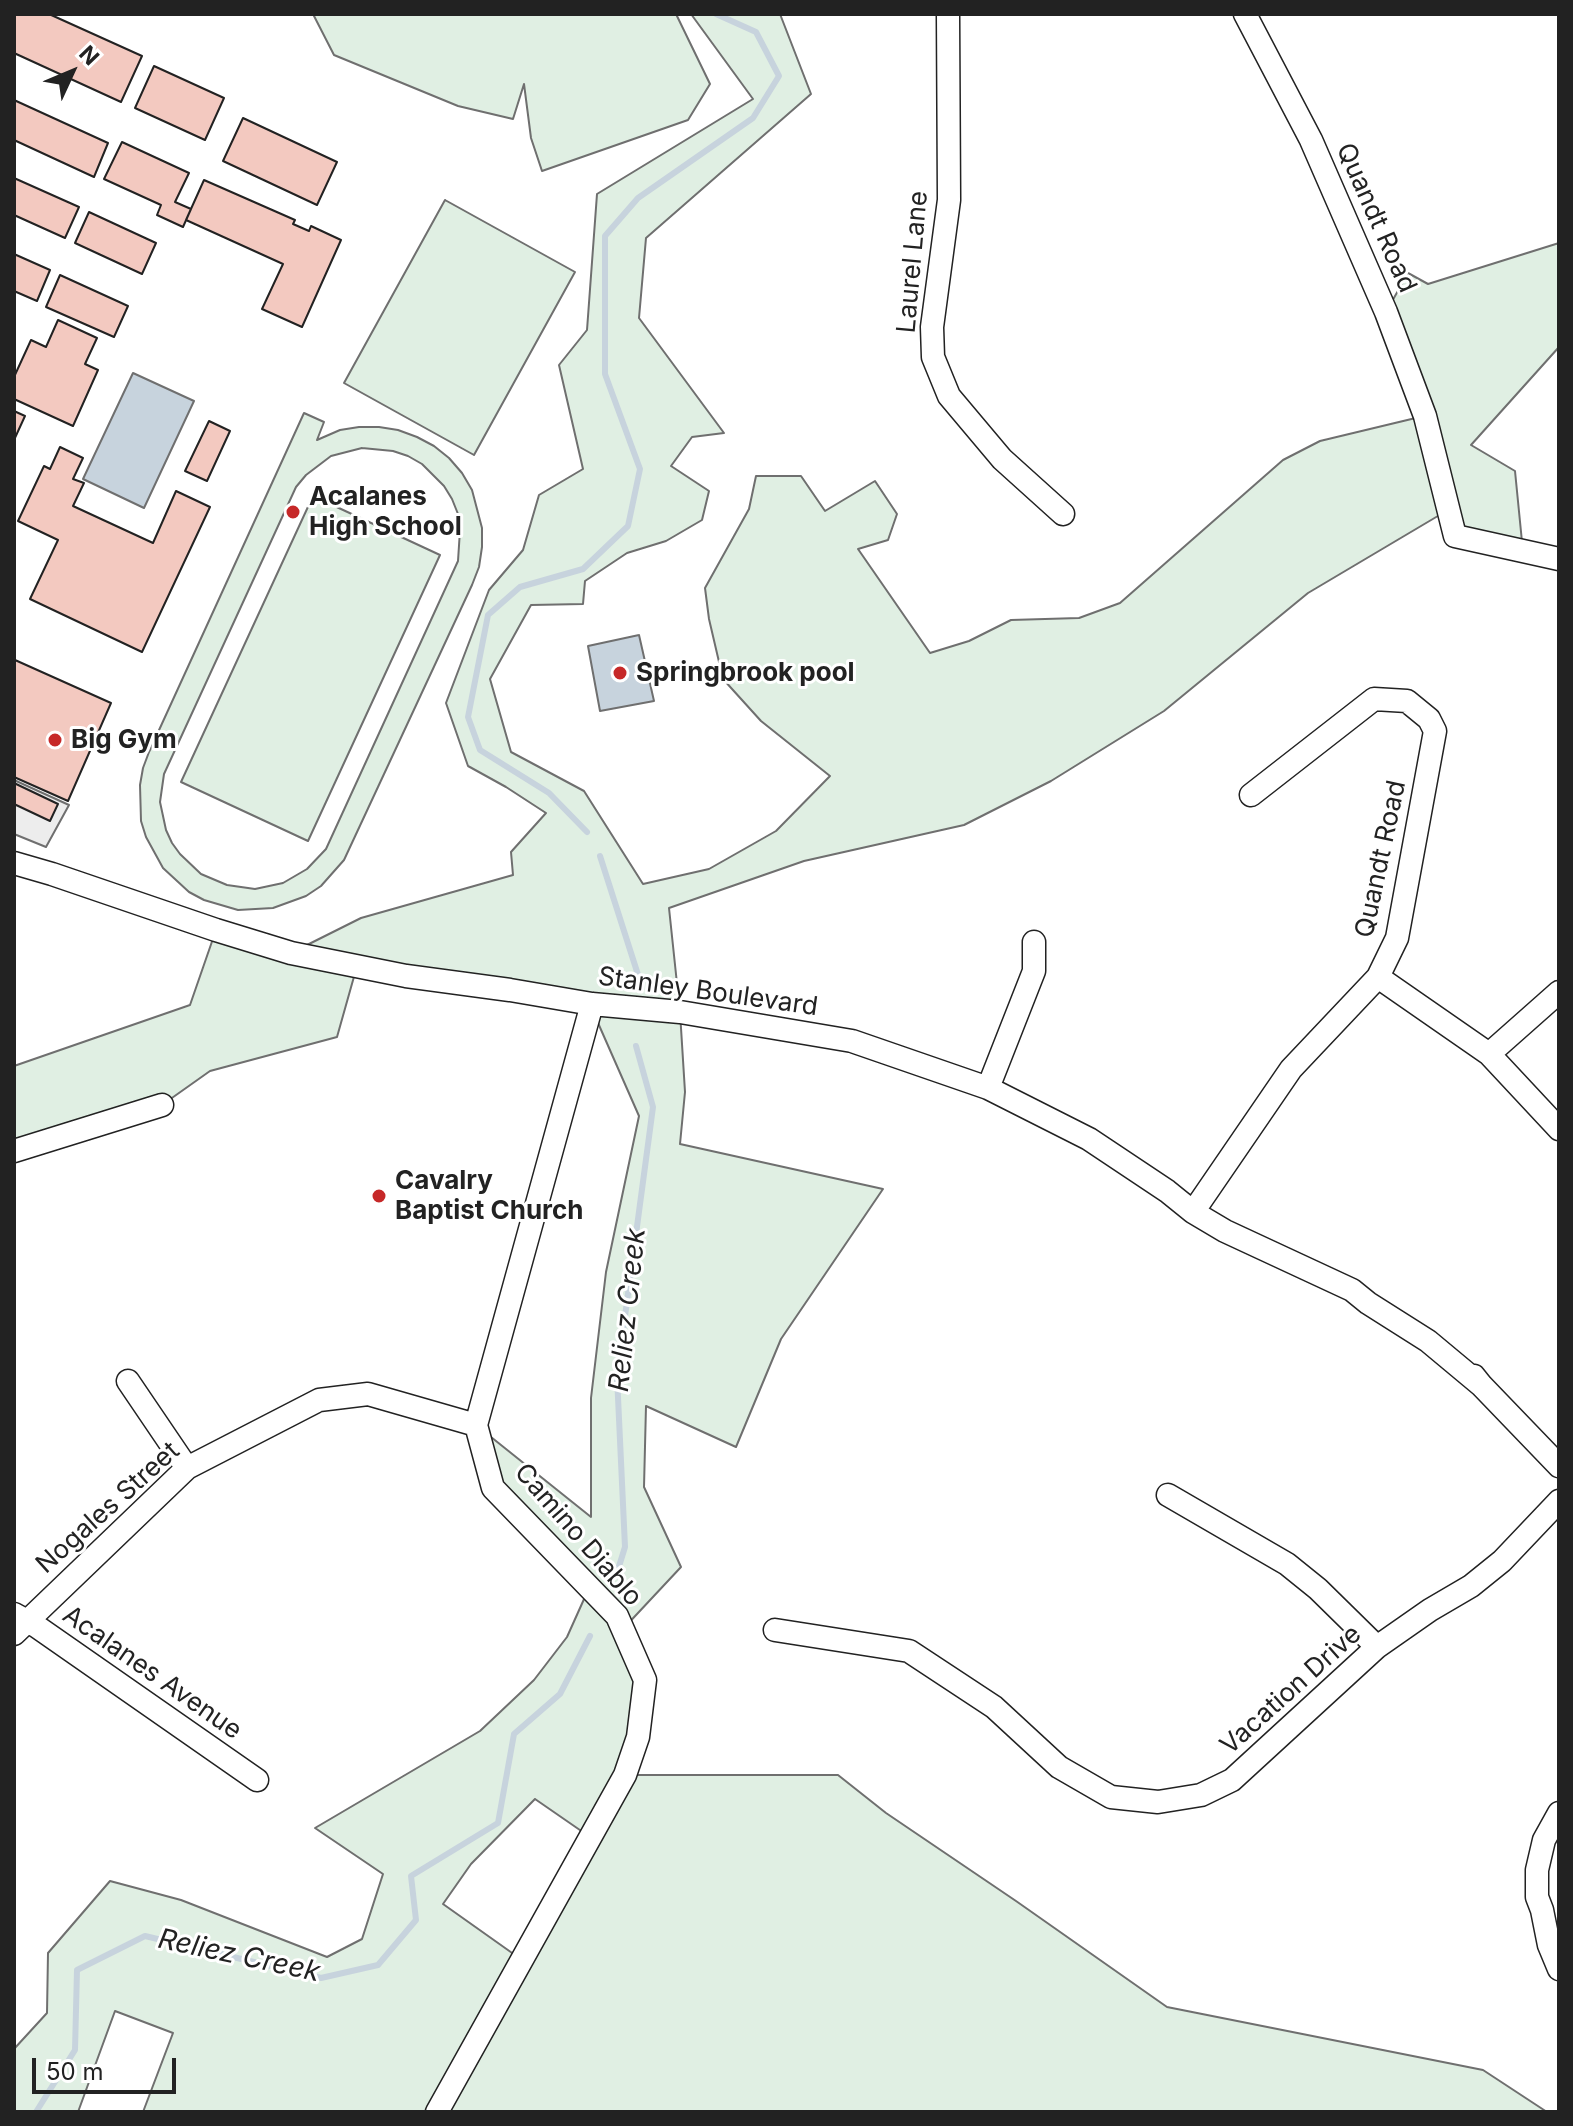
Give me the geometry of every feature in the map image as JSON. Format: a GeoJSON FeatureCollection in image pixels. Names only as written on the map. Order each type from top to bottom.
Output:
{"type":"FeatureCollection","features":[{"type":"Feature","properties":{"kind":"street","name":"Laurel Lane"},"geometry":{"type":"LineString","coordinates":[[948,14],[949,200],[932,327],[933,357],[949,396],[1002,459],[1063,514]]}},
{"type":"Feature","properties":{"kind":"street","name":"Quandt Road"},"geometry":{"type":"LineString","coordinates":[[1245,14],[1311,140],[1386,312],[1425,416],[1455,536],[1559,559]]}},
{"type":"Feature","properties":{"kind":"street","name":"Quandt Road"},"geometry":{"type":"LineString","coordinates":[[1193,1212],[1291,1069],[1378,977],[1397,938],[1435,731],[1429,719],[1407,701],[1374,699],[1251,795]]}},
{"type":"Feature","properties":{"kind":"street","name":"Stanley Boulevard"},"geometry":{"type":"LineString","coordinates":[[14,863],[291,953],[406,976],[592,1004],[680,1012],[852,1041],[988,1088],[1089,1139],[1225,1231],[1352,1290],[1372,1294],[1395,1306],[1432,1331],[1463,1360],[1482,1386],[1559,1466]]}},
{"type":"Feature","properties":{"kind":"street"},"geometry":{"type":"LineString","coordinates":[[988,1088],[1034,971],[1034,942]]}},
{"type":"Feature","properties":{"kind":"street"},"geometry":{"type":"LineString","coordinates":[[1378,977],[1489,1054],[1559,1129]]}},
{"type":"Feature","properties":{"kind":"street"},"geometry":{"type":"LineString","coordinates":[[1489,1054],[1559,992]]}},
{"type":"Feature","properties":{"kind":"street"},"geometry":{"type":"LineString","coordinates":[[476,1425],[592,1004]]}},
{"type":"Feature","properties":{"kind":"street"},"geometry":{"type":"LineString","coordinates":[[14,1151],[162,1105]]}},
{"type":"Feature","properties":{"kind":"street"},"geometry":{"type":"LineString","coordinates":[[128,1381],[187,1468]]}},
{"type":"Feature","properties":{"kind":"street","name":"Nogales Street"},"geometry":{"type":"LineString","coordinates":[[18,1623],[187,1468],[319,1400],[368,1394],[476,1425]]}},
{"type":"Feature","properties":{"kind":"street","name":"Camino Diablo"},"geometry":{"type":"LineString","coordinates":[[437,2112],[625,1775],[638,1737],[645,1680],[617,1616],[493,1488],[476,1425]]}},
{"type":"Feature","properties":{"kind":"street"},"geometry":{"type":"LineString","coordinates":[[1168,1495],[1287,1564],[1318,1589],[1377,1647]]}},
{"type":"Feature","properties":{"kind":"street","name":"Vacation Drive"},"geometry":{"type":"LineString","coordinates":[[775,1630],[909,1651],[994,1707],[1059,1767],[1111,1797],[1158,1802],[1201,1795],[1232,1780],[1377,1647],[1471,1586],[1502,1561],[1559,1501]]}},
{"type":"Feature","properties":{"kind":"street","name":"Acalanes Avenue"},"geometry":{"type":"LineString","coordinates":[[18,1623],[257,1780]]}},
{"type":"Feature","properties":{"kind":"street"},"geometry":{"type":"LineString","coordinates":[[1548,1916],[1537,1897],[1537,1870],[1544,1840],[1559,1813]]}},
{"type":"Feature","properties":{"kind":"street"},"geometry":{"type":"LineString","coordinates":[[1559,1842],[1551,1874],[1548,1916],[1549,1945],[1559,1969]]}},
{"type":"Feature","properties":{"kind":"green space"},"geometry":{"type":"Polygon","coordinates":[[[313,14],[676,14],[710,84],[688,120],[542,171],[531,138],[524,84],[513,119],[458,106],[334,55],[313,14]]]}},
{"type":"Feature","properties":{"kind":"green space"},"geometry":{"type":"Polygon","coordinates":[[[691,14],[780,14],[811,94],[646,238],[639,318],[724,433],[692,437],[671,466],[709,491],[702,520],[666,541],[627,553],[585,581],[583,604],[531,605],[490,679],[511,752],[584,791],[643,884],[709,869],[776,831],[830,776],[761,721],[723,679],[705,588],[749,509],[756,476],[801,476],[825,511],[875,481],[897,514],[888,540],[858,549],[930,653],[969,641],[1011,620],[1079,618],[1120,603],[1283,460],[1320,441],[1424,416],[1386,312],[1408,273],[1428,284],[1559,243],[1559,347],[1471,445],[1515,471],[1523,552],[1455,536],[1448,510],[1308,593],[1164,711],[1051,781],[964,825],[804,861],[669,908],[685,1092],[680,1144],[883,1189],[781,1339],[736,1447],[646,1406],[644,1487],[681,1567],[623,1629],[645,1680],[626,1775],[838,1775],[886,1813],[1167,2007],[1483,2070],[1547,2112],[143,2112],[173,2033],[115,2011],[78,2112],[14,2112],[14,2049],[47,2013],[48,1953],[110,1881],[181,1900],[327,1957],[362,1939],[383,1874],[315,1828],[480,1731],[534,1680],[567,1637],[589,1588],[493,1488],[476,1425],[591,1517],[591,1398],[606,1272],[639,1116],[591,1007],[357,966],[337,1037],[210,1071],[162,1105],[14,1151],[14,1066],[190,1005],[216,930],[291,953],[361,918],[513,875],[511,852],[546,813],[468,766],[446,703],[489,590],[523,550],[539,495],[583,469],[559,365],[587,330],[597,194],[753,99],[691,14]],[[535,1799],[471,1864],[443,1904],[522,1960],[590,1837],[535,1799]]]}},
{"type":"Feature","properties":{"kind":"green space"},"geometry":{"type":"Polygon","coordinates":[[[445,200],[575,272],[474,455],[344,383],[445,200]]]}},
{"type":"Feature","properties":{"kind":"green space"},"geometry":{"type":"Polygon","coordinates":[[[304,413],[324,422],[317,440],[340,430],[379,427],[417,437],[449,458],[472,490],[482,528],[479,567],[344,860],[321,886],[306,896],[273,908],[238,910],[189,892],[163,868],[141,821],[140,785],[149,752],[304,413]],[[362,448],[331,456],[296,487],[164,774],[160,802],[172,843],[201,874],[227,885],[255,889],[283,883],[307,869],[326,849],[458,561],[460,530],[452,499],[422,464],[393,451],[362,448]]]}},
{"type":"Feature","properties":{"kind":"green space"},"geometry":{"type":"Polygon","coordinates":[[[313,496],[440,555],[308,841],[181,782],[313,496]]]}},
{"type":"Feature","properties":{"kind":"shaded area"},"geometry":{"type":"Polygon","coordinates":[[[133,373],[194,401],[144,508],[83,479],[133,373]]]}},
{"type":"Feature","properties":{"kind":"shaded area","name":"Springbrook pool"},"geometry":{"type":"Polygon","coordinates":[[[639,635],[654,701],[600,711],[588,646],[639,635]]]}},
{"type":"Feature","properties":{"kind":"shaded area"},"geometry":{"type":"Polygon","coordinates":[[[14,780],[69,805],[46,847],[14,834],[14,780]]]}},
{"type":"Feature","properties":{"kind":"building"},"geometry":{"type":"Polygon","coordinates":[[[14,14],[49,14],[142,56],[121,102],[14,53],[14,14]]]}},
{"type":"Feature","properties":{"kind":"building"},"geometry":{"type":"Polygon","coordinates":[[[154,66],[224,98],[205,140],[135,108],[154,66]]]}},
{"type":"Feature","properties":{"kind":"building"},"geometry":{"type":"Polygon","coordinates":[[[14,100],[108,143],[94,177],[14,140],[14,100]]]}},
{"type":"Feature","properties":{"kind":"building"},"geometry":{"type":"Polygon","coordinates":[[[243,118],[337,162],[317,205],[223,161],[243,118]]]}},
{"type":"Feature","properties":{"kind":"building"},"geometry":{"type":"Polygon","coordinates":[[[122,142],[189,173],[175,202],[191,209],[183,227],[157,215],[161,205],[104,179],[122,142]]]}},
{"type":"Feature","properties":{"kind":"building"},"geometry":{"type":"Polygon","coordinates":[[[14,178],[79,207],[65,238],[14,215],[14,178]]]}},
{"type":"Feature","properties":{"kind":"building"},"geometry":{"type":"Polygon","coordinates":[[[204,180],[295,220],[293,224],[309,231],[311,226],[341,240],[302,327],[262,309],[283,264],[186,220],[204,180]]]}},
{"type":"Feature","properties":{"kind":"building"},"geometry":{"type":"Polygon","coordinates":[[[89,212],[156,243],[142,274],[75,243],[89,212]]]}},
{"type":"Feature","properties":{"kind":"building"},"geometry":{"type":"Polygon","coordinates":[[[14,254],[50,270],[37,301],[14,291],[14,254]]]}},
{"type":"Feature","properties":{"kind":"building"},"geometry":{"type":"Polygon","coordinates":[[[60,275],[128,306],[114,337],[46,307],[60,275]]]}},
{"type":"Feature","properties":{"kind":"building"},"geometry":{"type":"Polygon","coordinates":[[[58,320],[97,338],[85,364],[98,370],[73,426],[14,399],[14,377],[31,340],[46,347],[58,320]]]}},
{"type":"Feature","properties":{"kind":"building"},"geometry":{"type":"Polygon","coordinates":[[[14,411],[25,416],[14,440],[14,411]]]}},
{"type":"Feature","properties":{"kind":"building"},"geometry":{"type":"Polygon","coordinates":[[[209,421],[230,431],[207,481],[185,471],[209,421]]]}},
{"type":"Feature","properties":{"kind":"building"},"geometry":{"type":"Polygon","coordinates":[[[60,447],[83,458],[73,479],[84,483],[73,506],[153,543],[176,491],[210,507],[142,652],[30,599],[58,540],[18,521],[44,466],[50,469],[60,447]]]}},
{"type":"Feature","properties":{"kind":"building","name":"Big Gym"},"geometry":{"type":"Polygon","coordinates":[[[15,660],[111,703],[68,801],[14,777],[15,660]]]}},
{"type":"Feature","properties":{"kind":"building"},"geometry":{"type":"Polygon","coordinates":[[[14,783],[58,804],[50,821],[14,804],[14,783]]]}},
{"type":"Feature","properties":{"kind":"waterway","name":"Reliez Creek"},"geometry":{"type":"LineString","coordinates":[[587,832],[549,793],[480,750],[468,717],[488,615],[520,587],[583,569],[628,526],[640,469],[605,374],[605,236],[638,198],[753,118],[779,76],[756,32],[716,14]]}},
{"type":"Feature","properties":{"kind":"waterway","name":"Reliez Creek"},"geometry":{"type":"LineString","coordinates":[[600,856],[640,981]]}},
{"type":"Feature","properties":{"kind":"waterway","name":"Reliez Creek"},"geometry":{"type":"LineString","coordinates":[[616,1576],[625,1547],[617,1376],[653,1107],[636,1046]]}},
{"type":"Feature","properties":{"kind":"waterway","name":"Reliez Creek"},"geometry":{"type":"LineString","coordinates":[[36,2112],[75,2050],[77,1970],[145,1936],[321,1978],[378,1965],[416,1920],[411,1876],[498,1823],[514,1734],[560,1694],[590,1636]]}},
{"type":"Feature","properties":{"kind":"place","name":"Acalanes High School"},"geometry":{"type":"Point","coordinates":[293,512]}},
{"type":"Feature","properties":{"kind":"place","name":"Springbrook pool"},"geometry":{"type":"Point","coordinates":[620,673]}},
{"type":"Feature","properties":{"kind":"place","name":"Big Gym"},"geometry":{"type":"Point","coordinates":[55,740]}},
{"type":"Feature","properties":{"kind":"place","name":"Cavalry Baptist Church"},"geometry":{"type":"Point","coordinates":[379,1196]}}]}
